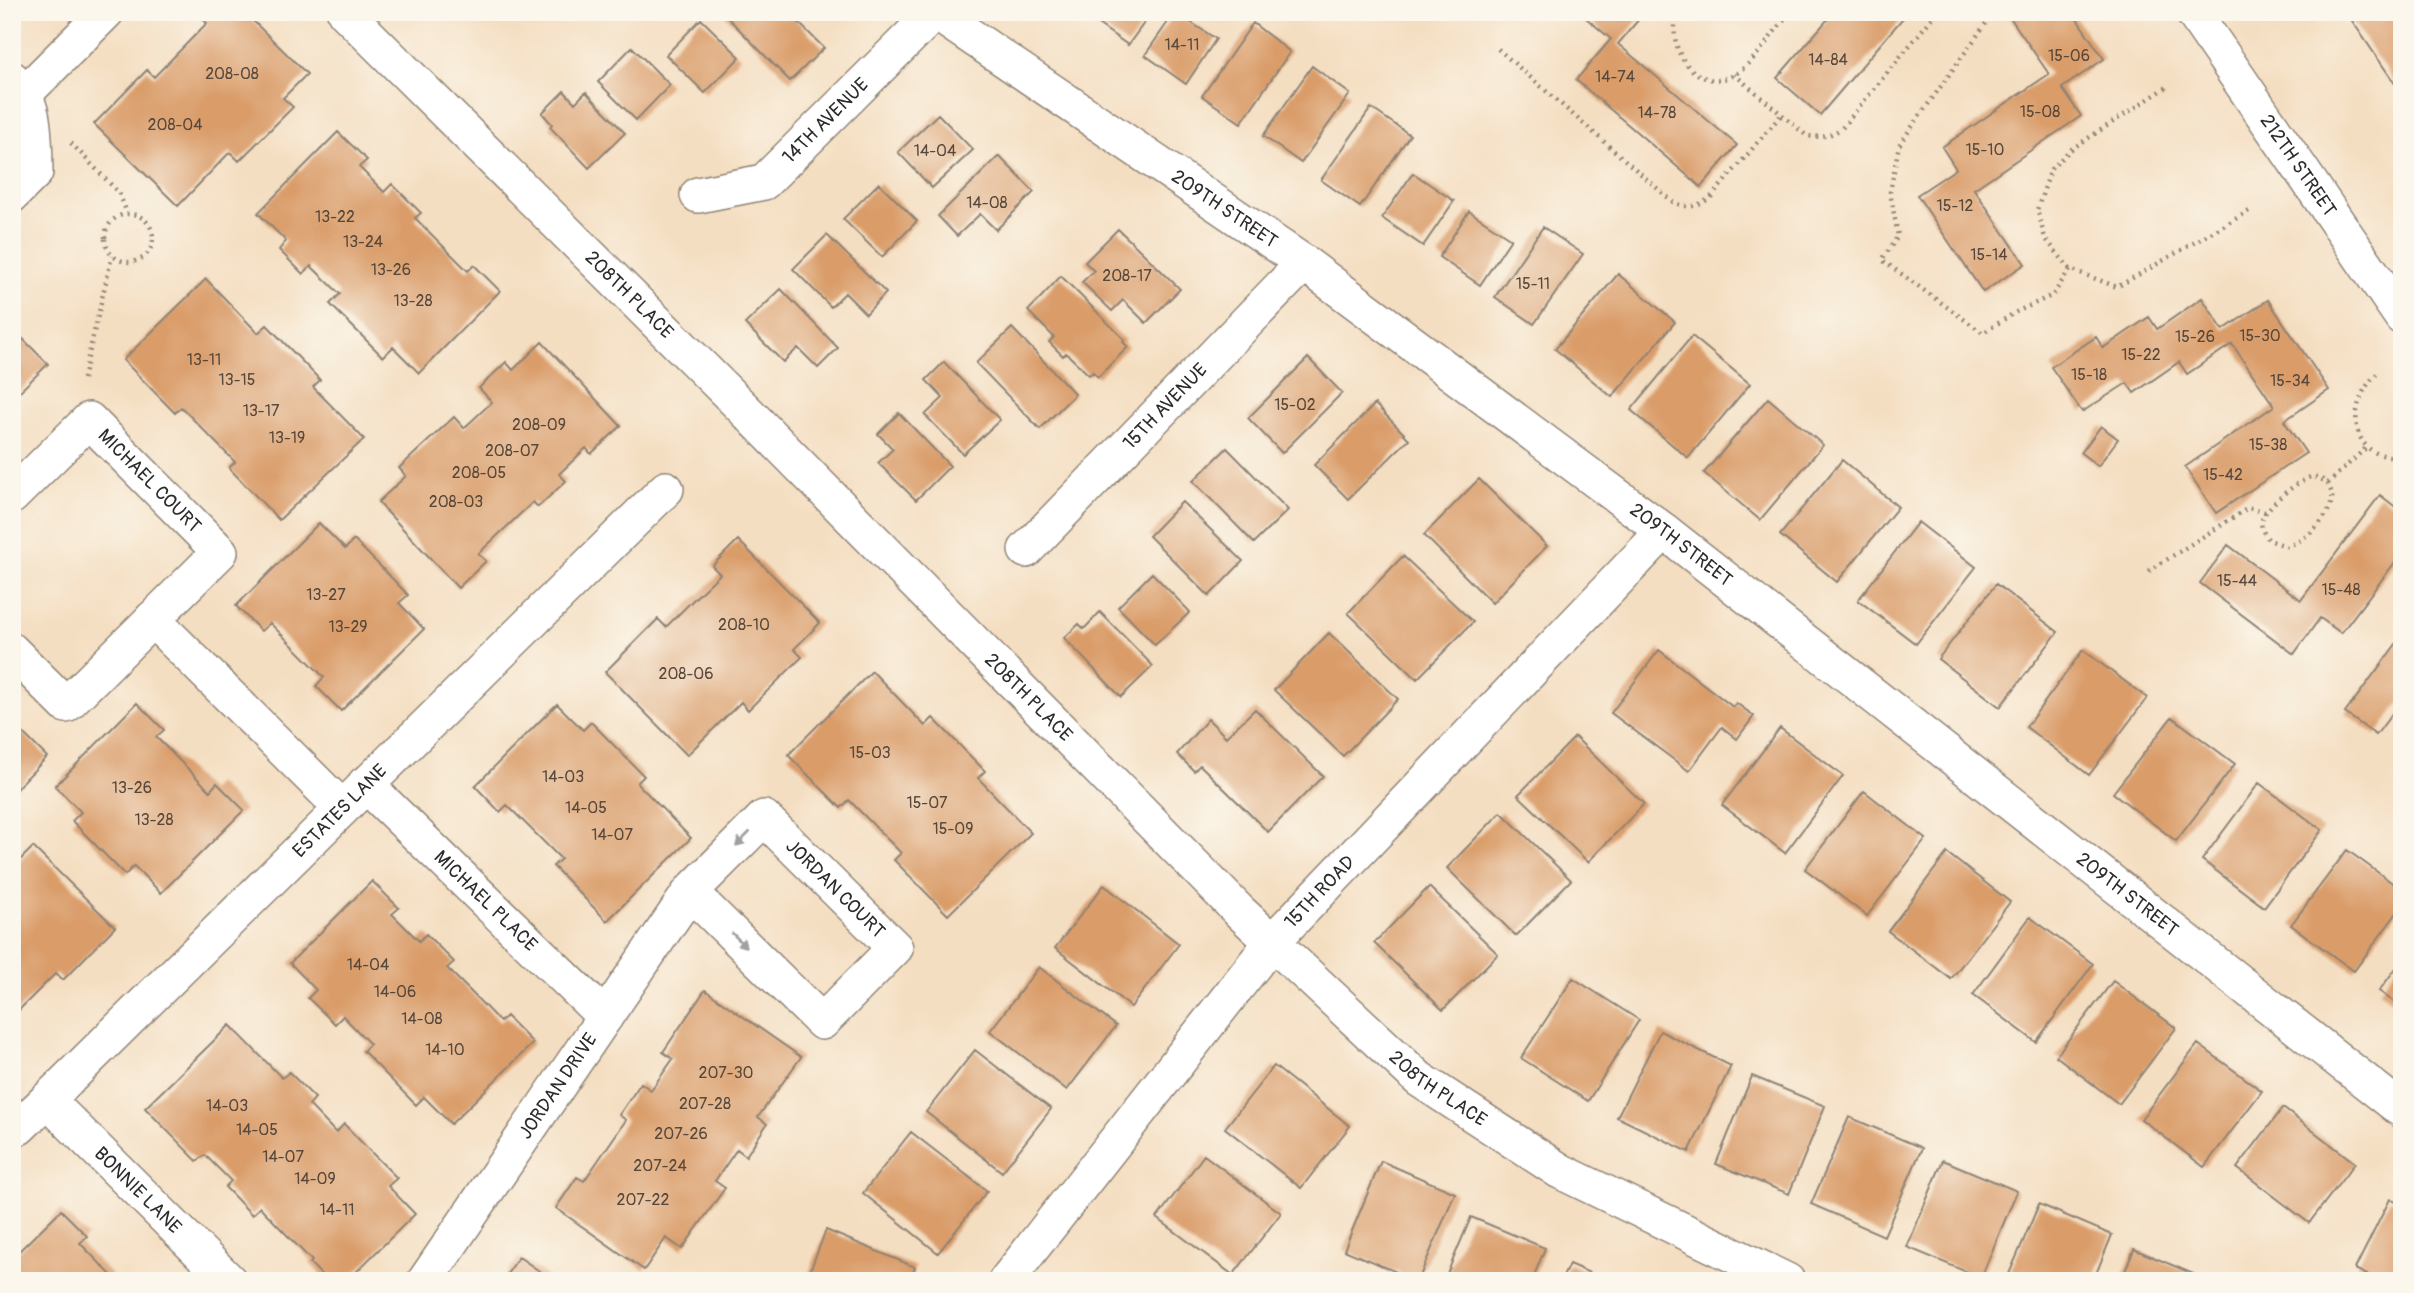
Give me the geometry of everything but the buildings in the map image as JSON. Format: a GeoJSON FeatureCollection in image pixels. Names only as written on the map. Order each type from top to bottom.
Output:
{"type":"FeatureCollection","features":[{"type":"Feature","properties":{"kind":"street"},"geometry":{"type":"LineString","coordinates":[[12,195],[35,172],[33,123],[19,86],[106,12]]}},
{"type":"Feature","properties":{"kind":"street","name":"208TH PLACE"},"geometry":{"type":"LineString","coordinates":[[345,12],[1272,942],[1419,1079],[1560,1171],[1787,1281]]}},
{"type":"Feature","properties":{"kind":"street","name":"14TH AVENUE"},"geometry":{"type":"LineString","coordinates":[[698,195],[764,182],[935,12]]}},
{"type":"Feature","properties":{"kind":"street","name":"209TH STREET"},"geometry":{"type":"LineString","coordinates":[[935,12],[1304,263],[1664,531],[2402,1110]]}},
{"type":"Feature","properties":{"kind":"street","name":"212TH STREET"},"geometry":{"type":"LineString","coordinates":[[2193,12],[2402,317]]}},
{"type":"Feature","properties":{"kind":"street","name":"15TH AVENUE"},"geometry":{"type":"LineString","coordinates":[[1026,550],[1304,263]]}},
{"type":"Feature","properties":{"kind":"street","name":"MICHAEL COURT"},"geometry":{"type":"LineString","coordinates":[[12,496],[89,420],[220,552],[65,705],[12,652]]}},
{"type":"Feature","properties":{"kind":"street","name":"ESTATES LANE"},"geometry":{"type":"LineString","coordinates":[[12,1130],[19,1127],[47,1100],[666,489]]}},
{"type":"Feature","properties":{"kind":"street","name":"15TH ROAD"},"geometry":{"type":"LineString","coordinates":[[1006,1281],[1272,942],[1664,531]]}},
{"type":"Feature","properties":{"kind":"street"},"geometry":{"type":"LineString","coordinates":[[152,619],[353,796]]}},
{"type":"Feature","properties":{"kind":"street","name":"MICHAEL PLACE"},"geometry":{"type":"LineString","coordinates":[[353,796],[605,1017]]}},
{"type":"Feature","properties":{"kind":"street","name":"JORDAN COURT"},"geometry":{"type":"LineString","coordinates":[[764,818],[895,948],[822,1022],[690,892],[764,818]]}},
{"type":"Feature","properties":{"kind":"street","name":"JORDAN DRIVE"},"geometry":{"type":"LineString","coordinates":[[425,1281],[690,892]]}},
{"type":"Feature","properties":{"kind":"street","name":"BONNIE LANE"},"geometry":{"type":"LineString","coordinates":[[47,1100],[229,1281]]}},
{"type":"Feature","properties":{"kind":"path"},"geometry":{"type":"LineString","coordinates":[[1679,12],[1673,35],[1681,59],[1701,75],[1714,78],[1734,74],[1790,12]]}},
{"type":"Feature","properties":{"kind":"path"},"geometry":{"type":"LineString","coordinates":[[1734,74],[1807,136],[1819,138],[1842,128],[1937,12]]}},
{"type":"Feature","properties":{"kind":"path"},"geometry":{"type":"LineString","coordinates":[[1994,12],[1899,145],[1890,192],[1898,236],[1882,260],[1983,333],[2014,313],[2053,295],[2070,269]]}},
{"type":"Feature","properties":{"kind":"path"},"geometry":{"type":"LineString","coordinates":[[1497,49],[1673,202],[1683,206],[1703,203],[1712,196],[1782,114]]}},
{"type":"Feature","properties":{"kind":"path"},"geometry":{"type":"LineString","coordinates":[[2167,88],[2070,150],[2051,169],[2037,210],[2045,238],[2070,269],[2117,287],[2251,210]]}},
{"type":"Feature","properties":{"kind":"path"},"geometry":{"type":"LineString","coordinates":[[66,139],[119,193],[127,213],[148,223],[153,234],[153,246],[145,257],[134,262],[121,261],[112,256],[104,238],[107,227],[113,220],[127,213]]}},
{"type":"Feature","properties":{"kind":"path"},"geometry":{"type":"LineString","coordinates":[[83,379],[112,256]]}},
{"type":"Feature","properties":{"kind":"path"},"geometry":{"type":"LineString","coordinates":[[2377,374],[2367,384],[2355,411],[2357,432],[2368,446],[2381,454],[2402,456]]}},
{"type":"Feature","properties":{"kind":"path"},"geometry":{"type":"LineString","coordinates":[[2328,483],[2368,446]]}},
{"type":"Feature","properties":{"kind":"path"},"geometry":{"type":"LineString","coordinates":[[2314,477],[2328,483],[2333,497],[2329,507],[2306,538],[2297,544],[2286,546],[2269,540],[2262,526],[2264,512],[2305,479],[2314,477]]}},
{"type":"Feature","properties":{"kind":"path"},"geometry":{"type":"LineString","coordinates":[[2149,571],[2248,508],[2264,512]]}}]}
